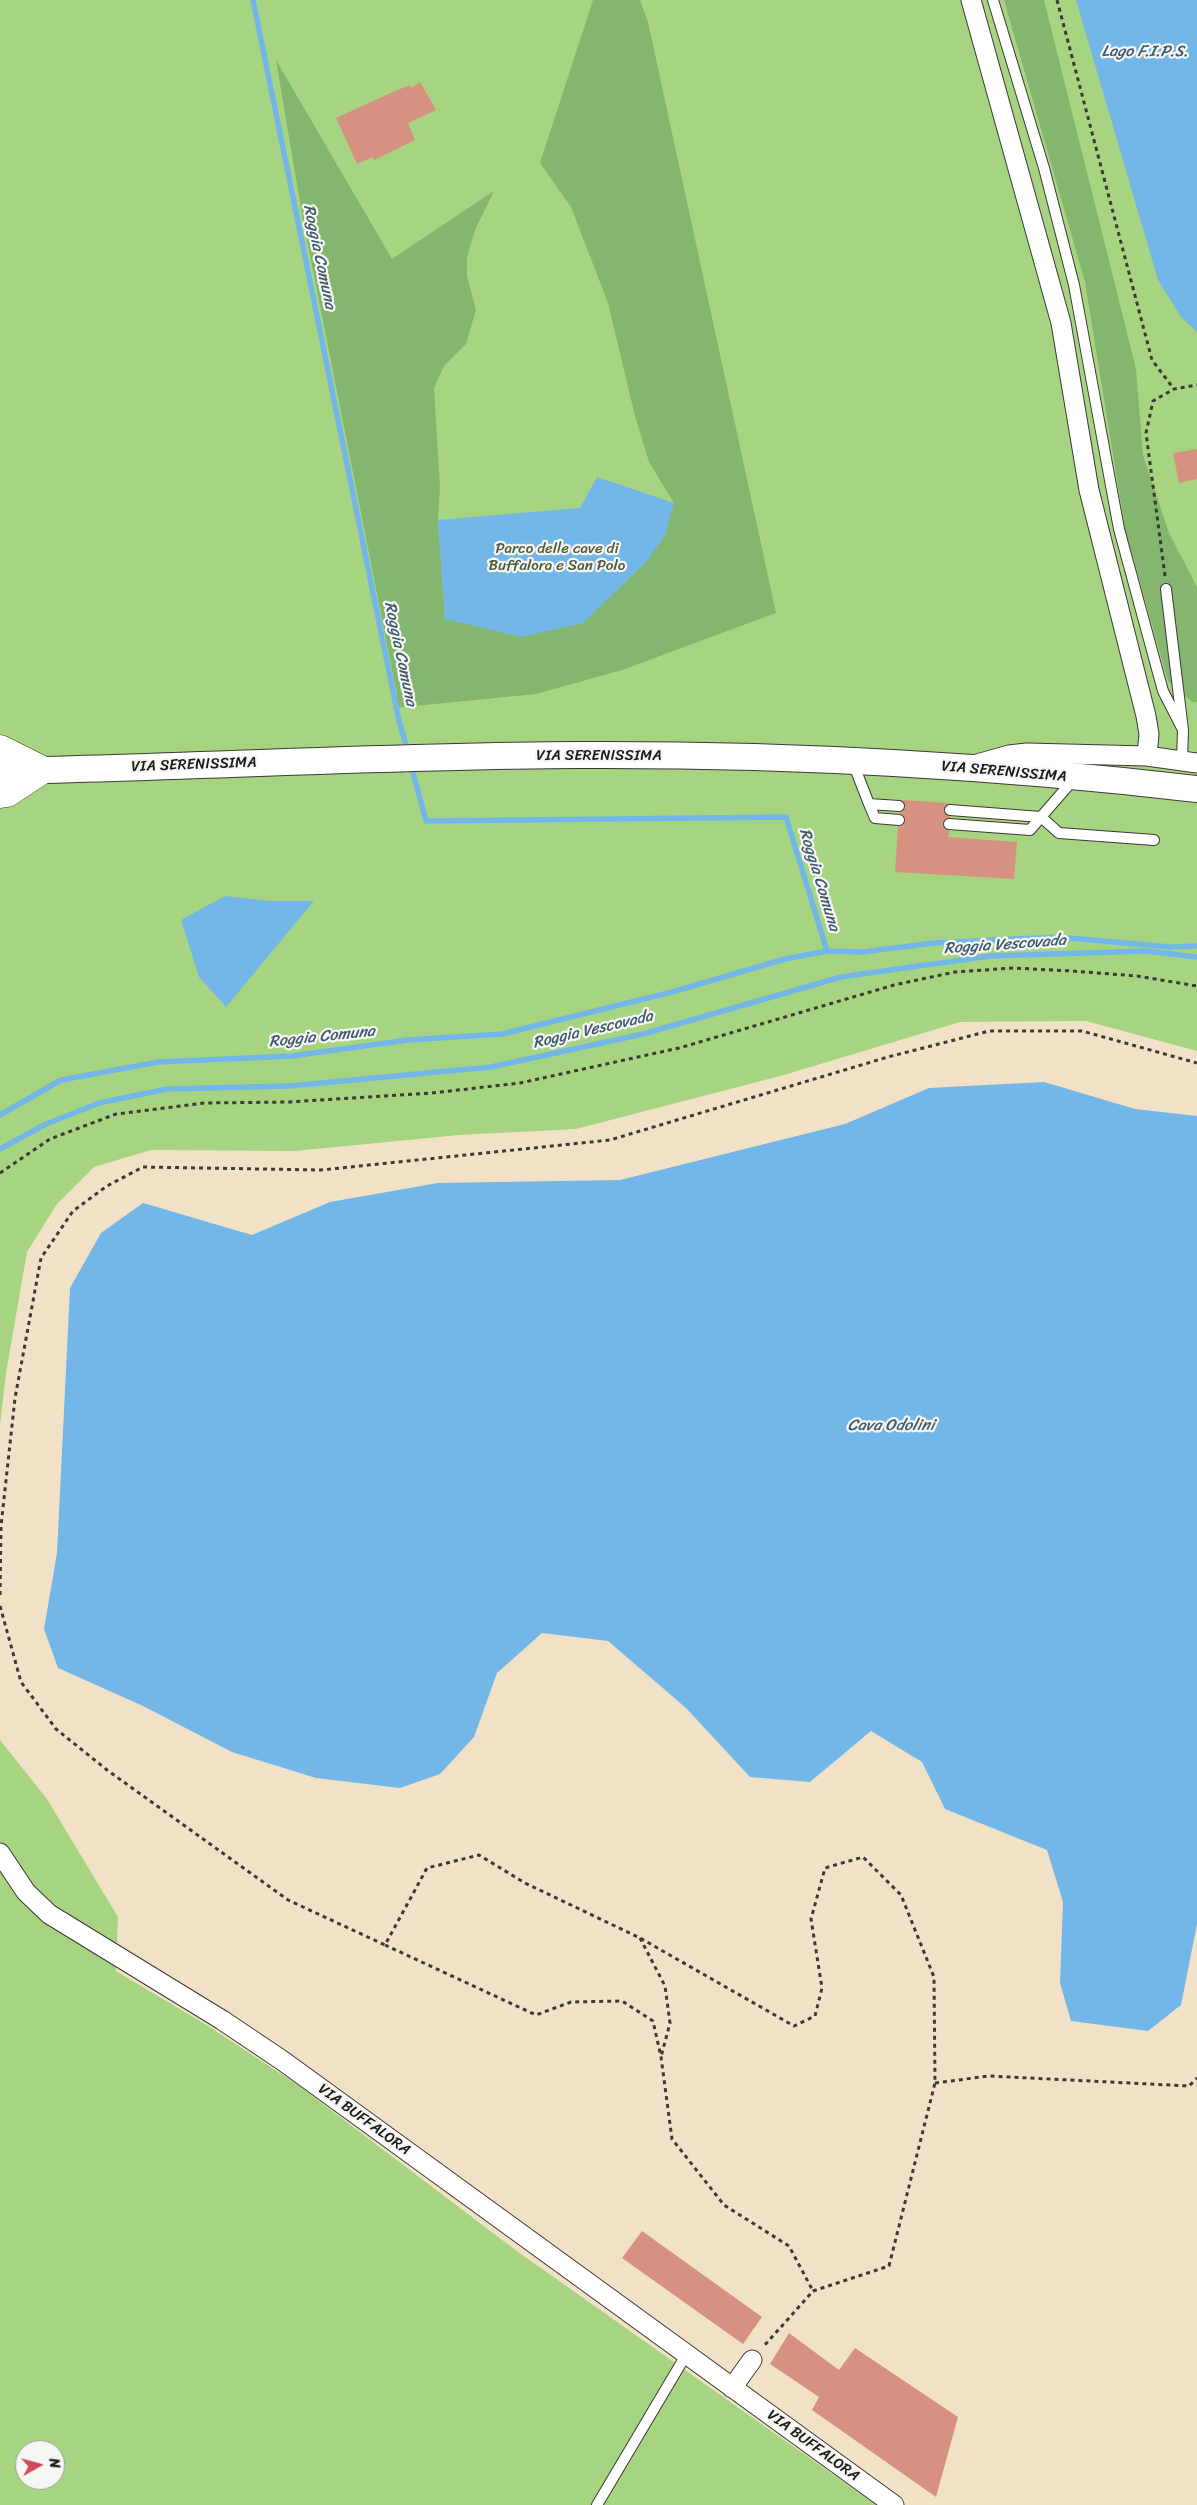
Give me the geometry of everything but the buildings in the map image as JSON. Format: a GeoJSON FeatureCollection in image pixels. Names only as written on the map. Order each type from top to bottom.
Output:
{"type":"FeatureCollection","features":[{"type":"Feature","properties":{"kind":"highway"},"geometry":{"type":"LineString","coordinates":[[0,749],[42,770]]}},
{"type":"Feature","properties":{"kind":"highway"},"geometry":{"type":"LineString","coordinates":[[0,794],[7,793],[42,770]]}},
{"type":"Feature","properties":{"kind":"main road","name":"VIA SERENISSIMA"},"geometry":{"type":"LineString","coordinates":[[0,771],[421,758],[580,755],[722,757],[966,768],[1197,789]]}},
{"type":"Feature","properties":{"kind":"street"},"geometry":{"type":"LineString","coordinates":[[971,0],[1061,323],[1089,490],[1146,716],[1149,734],[1147,756]]}},
{"type":"Feature","properties":{"kind":"street"},"geometry":{"type":"LineString","coordinates":[[966,768],[990,760],[1028,753],[1147,756],[1190,762]]}},
{"type":"Feature","properties":{"kind":"street","name":"VIA BUFFALORA"},"geometry":{"type":"LineString","coordinates":[[0,1853],[26,1892],[49,1914],[222,2020],[283,2061],[894,2505]]}},
{"type":"Feature","properties":{"kind":"street"},"geometry":{"type":"LineString","coordinates":[[732,2388],[752,2360]]}},
{"type":"Feature","properties":{"kind":"lane"},"geometry":{"type":"LineString","coordinates":[[993,0],[1044,168],[1074,285],[1118,529],[1163,691],[1183,730]]}},
{"type":"Feature","properties":{"kind":"lane"},"geometry":{"type":"LineString","coordinates":[[1166,589],[1183,730],[1190,762]]}},
{"type":"Feature","properties":{"kind":"lane"},"geometry":{"type":"LineString","coordinates":[[853,762],[875,818],[899,820]]}},
{"type":"Feature","properties":{"kind":"lane"},"geometry":{"type":"LineString","coordinates":[[949,824],[1030,830],[1075,778]]}},
{"type":"Feature","properties":{"kind":"lane"},"geometry":{"type":"LineString","coordinates":[[869,804],[899,806]]}},
{"type":"Feature","properties":{"kind":"lane"},"geometry":{"type":"LineString","coordinates":[[950,810],[1041,817],[1058,833],[1154,840]]}},
{"type":"Feature","properties":{"kind":"lane"},"geometry":{"type":"LineString","coordinates":[[597,2505],[686,2354]]}},
{"type":"Feature","properties":{"kind":"path"},"geometry":{"type":"LineString","coordinates":[[1057,0],[1152,360],[1174,388]]}},
{"type":"Feature","properties":{"kind":"path"},"geometry":{"type":"LineString","coordinates":[[1166,589],[1146,433],[1153,400],[1174,388],[1197,385]]}},
{"type":"Feature","properties":{"kind":"path"},"geometry":{"type":"LineString","coordinates":[[0,1173],[50,1139],[116,1114],[205,1103],[309,1101],[432,1093],[520,1083],[680,1048],[885,988],[955,972],[1014,968],[1072,971],[1137,976],[1197,986]]}},
{"type":"Feature","properties":{"kind":"path"},"geometry":{"type":"LineString","coordinates":[[0,1595],[1,1526],[15,1398],[41,1258],[73,1211],[107,1186],[143,1167],[321,1170],[610,1140],[888,1057],[988,1031],[1082,1031],[1197,1063]]}},
{"type":"Feature","properties":{"kind":"path"},"geometry":{"type":"LineString","coordinates":[[0,1606],[21,1682],[56,1729],[107,1770],[288,1900],[536,2015],[571,2002],[622,2001],[653,2021],[661,2057],[672,2139],[724,2205],[788,2246],[813,2292]]}},
{"type":"Feature","properties":{"kind":"path"},"geometry":{"type":"LineString","coordinates":[[385,1945],[427,1868],[479,1855],[525,1883],[640,1938],[794,2026],[815,2016],[822,1988],[812,1919],[825,1868],[863,1857],[902,1895],[934,1977],[935,2083],[889,2266],[813,2292],[752,2360]]}},
{"type":"Feature","properties":{"kind":"path"},"geometry":{"type":"LineString","coordinates":[[640,1938],[664,1986],[670,2023],[661,2057]]}},
{"type":"Feature","properties":{"kind":"path"},"geometry":{"type":"LineString","coordinates":[[935,2083],[989,2076],[1189,2086],[1197,2078]]}},
{"type":"Feature","properties":{"kind":"green space","name":"Parco delle cave di Buffalora e San Polo"},"geometry":{"type":"Polygon","coordinates":[[[0,0],[1197,0],[1197,1051],[1086,1021],[960,1022],[784,1075],[576,1129],[459,1135],[295,1151],[151,1150],[94,1167],[57,1204],[27,1252],[6,1373],[0,1425],[0,0]]]}},
{"type":"Feature","properties":{"kind":"green space"},"geometry":{"type":"Polygon","coordinates":[[[593,0],[640,0],[648,22],[776,613],[622,670],[536,694],[394,708],[397,695],[303,220],[276,60],[392,259],[494,191],[475,230],[467,257],[467,276],[476,310],[466,344],[444,366],[434,388],[440,487],[438,520],[445,619],[674,503],[649,462],[635,416],[608,303],[571,207],[540,163],[593,0]]]}},
{"type":"Feature","properties":{"kind":"green space"},"geometry":{"type":"Polygon","coordinates":[[[1004,0],[1044,0],[1136,369],[1143,455],[1169,533],[1197,587],[1197,702],[1192,702],[1168,681],[1125,529],[1085,282],[1004,0]]]}},
{"type":"Feature","properties":{"kind":"green space"},"geometry":{"type":"Polygon","coordinates":[[[0,1740],[47,1799],[118,1917],[116,1971],[205,2024],[298,2085],[514,2249],[876,2505],[0,2505],[0,1740]]]}},
{"type":"Feature","properties":{"kind":"water","name":"Lago F.I.P.S."},"geometry":{"type":"Polygon","coordinates":[[[1076,0],[1197,0],[1197,332],[1181,317],[1158,280],[1076,0]]]}},
{"type":"Feature","properties":{"kind":"water"},"geometry":{"type":"Polygon","coordinates":[[[597,477],[674,503],[665,535],[647,561],[583,623],[521,637],[445,619],[438,520],[580,508],[597,477]]]}},
{"type":"Feature","properties":{"kind":"water"},"geometry":{"type":"Polygon","coordinates":[[[225,896],[269,901],[314,901],[226,1007],[199,977],[181,920],[225,896]]]}},
{"type":"Feature","properties":{"kind":"water","name":"Cava Odolini"},"geometry":{"type":"Polygon","coordinates":[[[1044,1082],[1135,1109],[1197,1116],[1197,1924],[1181,2005],[1148,2031],[1071,2021],[1060,1983],[1063,1902],[1047,1850],[945,1809],[922,1762],[871,1731],[810,1782],[750,1777],[686,1708],[608,1641],[542,1633],[497,1673],[474,1737],[440,1774],[400,1788],[316,1778],[232,1752],[143,1706],[58,1668],[44,1629],[57,1553],[70,1288],[101,1233],[143,1203],[252,1235],[330,1202],[438,1183],[620,1180],[845,1124],[929,1088],[1044,1082]]]}},
{"type":"Feature","properties":{"kind":"waterway","name":"Roggia Comuna"},"geometry":{"type":"LineString","coordinates":[[253,0],[399,721],[408,752]]}},
{"type":"Feature","properties":{"kind":"waterway","name":"Roggia Comuna"},"geometry":{"type":"LineString","coordinates":[[411,765],[426,821],[786,817],[827,951]]}},
{"type":"Feature","properties":{"kind":"waterway","name":"Roggia Comuna"},"geometry":{"type":"LineString","coordinates":[[0,1115],[61,1080],[158,1062],[292,1056],[407,1040],[502,1034],[672,992],[785,959],[827,951],[863,952],[934,943],[1058,937],[1170,947],[1197,946]]}},
{"type":"Feature","properties":{"kind":"waterway","name":"Roggia Vescovada"},"geometry":{"type":"LineString","coordinates":[[0,1149],[46,1124],[99,1103],[167,1089],[289,1086],[491,1067],[643,1034],[841,977],[990,956],[1146,951],[1197,957]]}}]}
